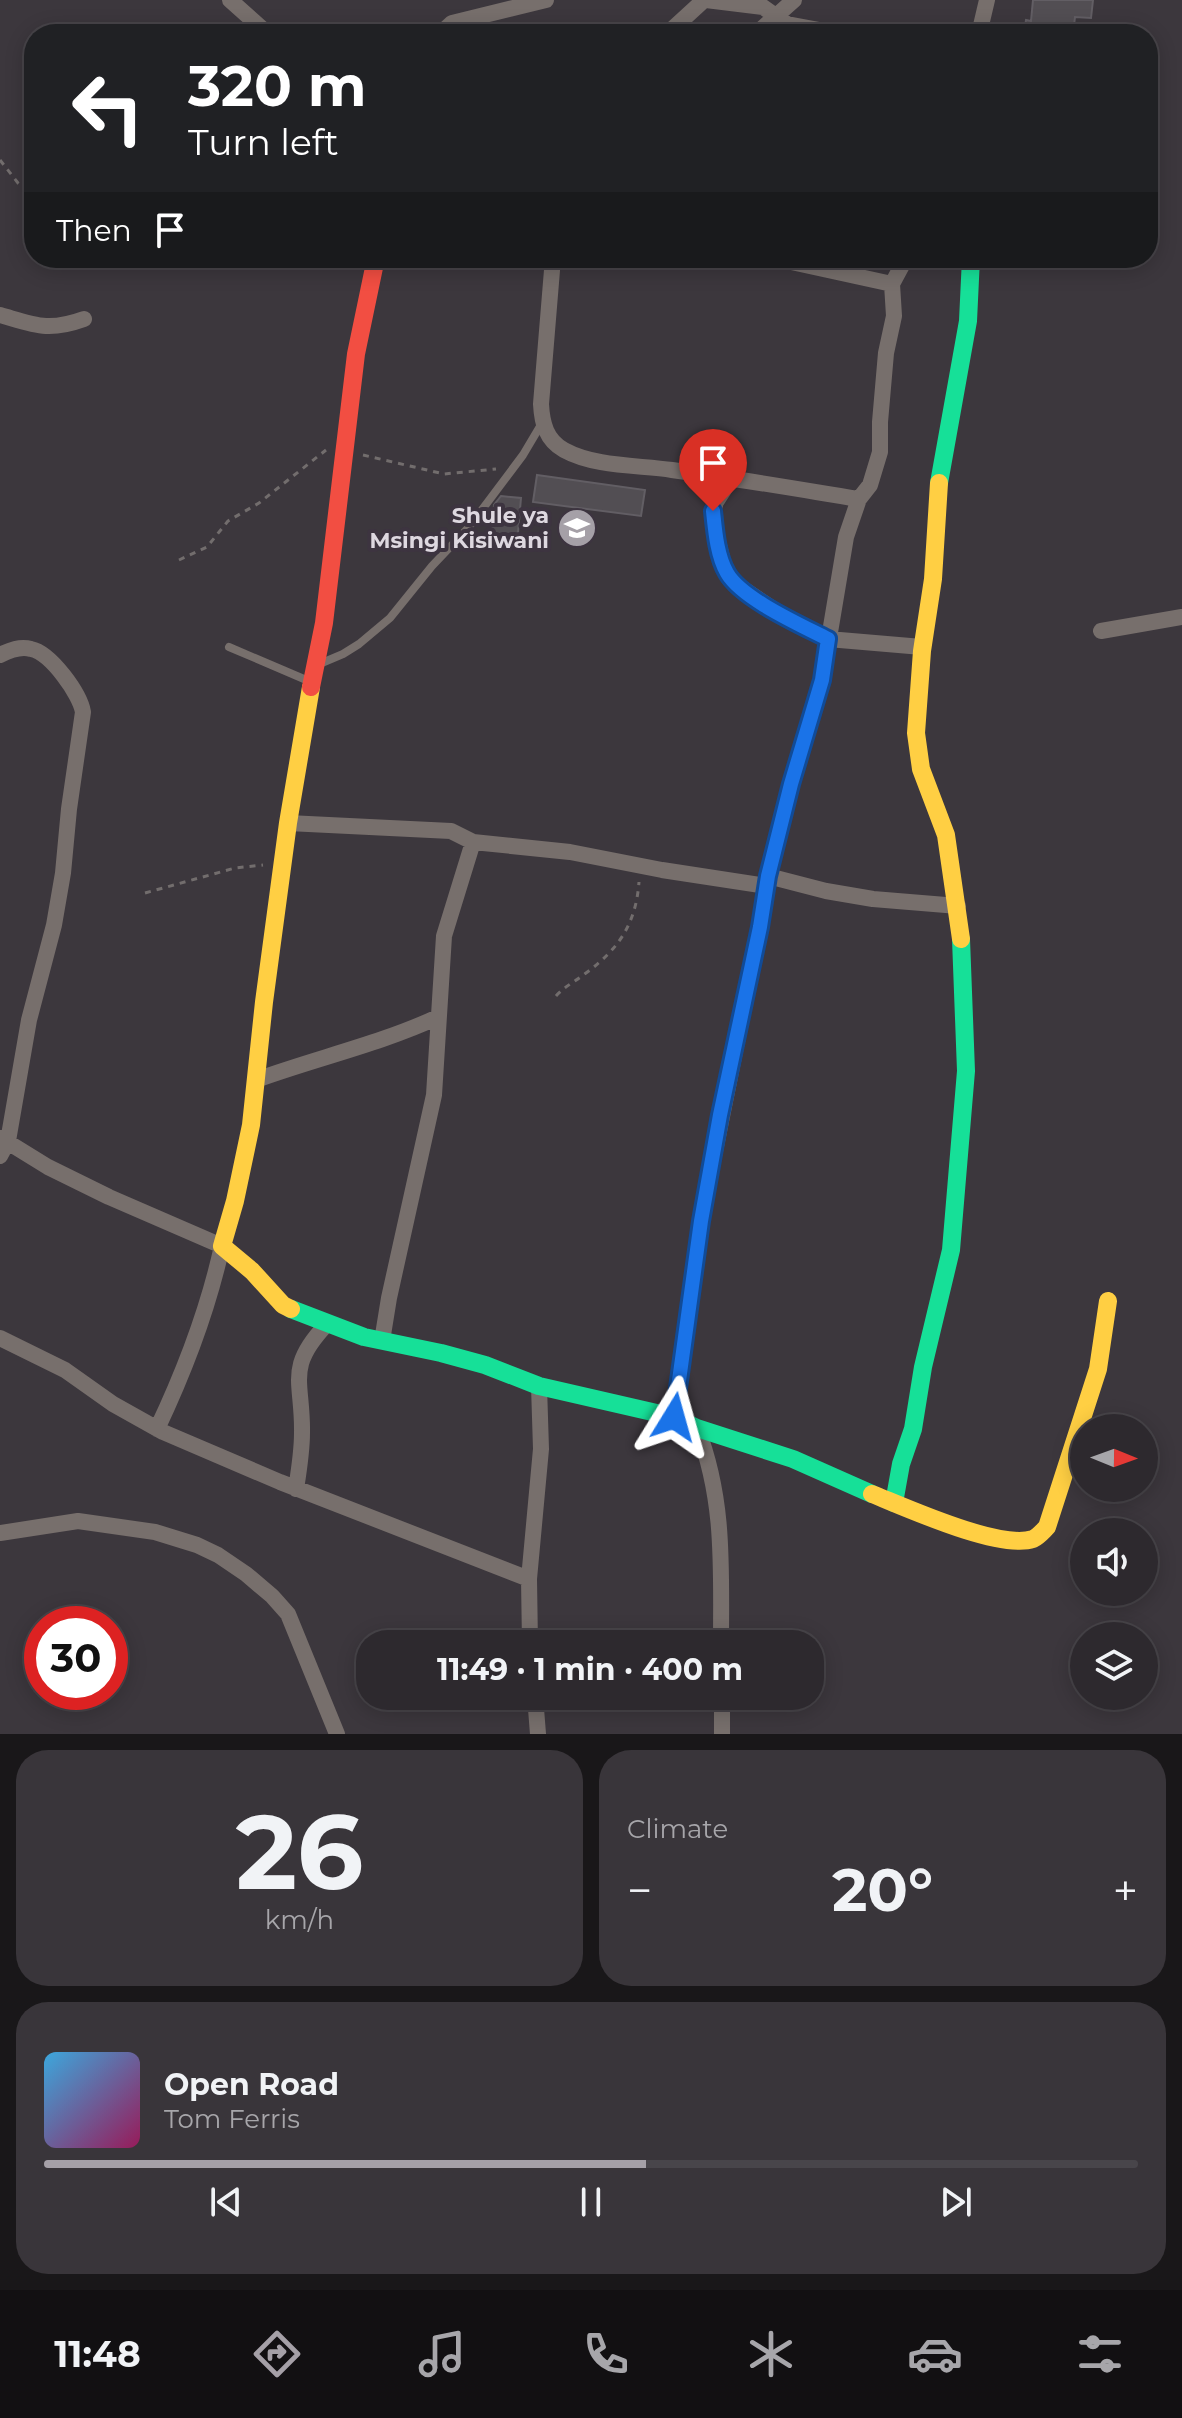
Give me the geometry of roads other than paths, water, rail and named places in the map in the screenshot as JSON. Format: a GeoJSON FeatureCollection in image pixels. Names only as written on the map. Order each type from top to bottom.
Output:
{"type":"FeatureCollection","features":[{"type":"Feature","properties":{"kind":"street"},"geometry":{"type":"LineString","coordinates":[[230,0],[257,24]]}},
{"type":"Feature","properties":{"kind":"street"},"geometry":{"type":"LineString","coordinates":[[451,24],[546,0]]}},
{"type":"Feature","properties":{"kind":"street"},"geometry":{"type":"LineString","coordinates":[[678,24],[705,0],[763,7],[787,24]]}},
{"type":"Feature","properties":{"kind":"street"},"geometry":{"type":"LineString","coordinates":[[768,24],[794,0]]}},
{"type":"Feature","properties":{"kind":"street"},"geometry":{"type":"LineString","coordinates":[[981,24],[987,0]]}},
{"type":"Feature","properties":{"kind":"street"},"geometry":{"type":"LineString","coordinates":[[157,1429],[190,1356],[216,1275],[251,1125],[282,862],[329,592],[356,354],[374,268]]}},
{"type":"Feature","properties":{"kind":"street"},"geometry":{"type":"LineString","coordinates":[[552,268],[541,404],[545,432],[561,448],[579,457],[859,499]]}},
{"type":"Feature","properties":{"kind":"street"},"geometry":{"type":"LineString","coordinates":[[819,268],[892,284]]}},
{"type":"Feature","properties":{"kind":"street"},"geometry":{"type":"LineString","coordinates":[[674,1417],[701,1221],[767,881],[787,797],[822,680],[846,537],[859,499],[870,485],[880,452],[886,353],[894,316],[892,284],[901,268]]}},
{"type":"Feature","properties":{"kind":"street"},"geometry":{"type":"LineString","coordinates":[[894,1503],[951,1250],[966,1071],[958,906],[946,835],[921,769],[916,733],[922,647],[933,579],[938,488],[968,321],[971,268]]}},
{"type":"Feature","properties":{"kind":"street"},"geometry":{"type":"LineString","coordinates":[[0,315],[42,327],[62,327],[84,319]]}},
{"type":"Feature","properties":{"kind":"street"},"geometry":{"type":"LineString","coordinates":[[731,479],[713,511],[725,570],[733,582],[782,615],[828,639],[922,647]]}},
{"type":"Feature","properties":{"kind":"street"},"geometry":{"type":"LineString","coordinates":[[1101,631],[1182,617]]}},
{"type":"Feature","properties":{"kind":"street"},"geometry":{"type":"LineString","coordinates":[[0,655],[14,648],[31,649],[45,655],[76,693],[83,712],[54,925],[29,1020],[3,1145],[109,1197],[222,1246],[252,1271],[283,1305],[299,1314],[364,1337],[485,1365],[539,1386],[674,1417],[697,1428],[793,1459],[858,1489],[961,1528],[1009,1541],[1030,1540],[1047,1527],[1098,1369],[1108,1301]]}},
{"type":"Feature","properties":{"kind":"street"},"geometry":{"type":"LineString","coordinates":[[288,823],[451,831],[473,842],[570,852],[640,866],[767,881],[873,899],[958,906]]}},
{"type":"Feature","properties":{"kind":"street"},"geometry":{"type":"LineString","coordinates":[[382,1341],[434,1095],[444,936],[473,842]]}},
{"type":"Feature","properties":{"kind":"street"},"geometry":{"type":"LineString","coordinates":[[256,1080],[405,1033],[438,1017]]}},
{"type":"Feature","properties":{"kind":"street"},"geometry":{"type":"LineString","coordinates":[[296,1489],[302,1432],[299,1365],[312,1340],[327,1324]]}},
{"type":"Feature","properties":{"kind":"street"},"geometry":{"type":"LineString","coordinates":[[0,1338],[65,1370],[113,1404],[157,1429],[296,1489],[529,1579]]}},
{"type":"Feature","properties":{"kind":"street"},"geometry":{"type":"LineString","coordinates":[[530,1630],[529,1579],[541,1449],[539,1386]]}},
{"type":"Feature","properties":{"kind":"street"},"geometry":{"type":"LineString","coordinates":[[697,1428],[716,1492],[721,1554],[721,1630]]}},
{"type":"Feature","properties":{"kind":"street"},"geometry":{"type":"LineString","coordinates":[[0,1533],[78,1521],[155,1532],[218,1555],[263,1588],[288,1614],[337,1734]]}},
{"type":"Feature","properties":{"kind":"street"},"geometry":{"type":"LineString","coordinates":[[536,1710],[538,1734]]}},
{"type":"Feature","properties":{"kind":"street"},"geometry":{"type":"LineString","coordinates":[[722,1710],[722,1734]]}},
{"type":"Feature","properties":{"kind":"lane"},"geometry":{"type":"LineString","coordinates":[[229,647],[313,674],[359,644],[390,618],[438,559],[469,527],[523,455],[542,423]]}},
{"type":"Feature","properties":{"kind":"place","name":"Shule ya Msingi Kisiwani"},"geometry":{"type":"Point","coordinates":[577,528]}}]}
